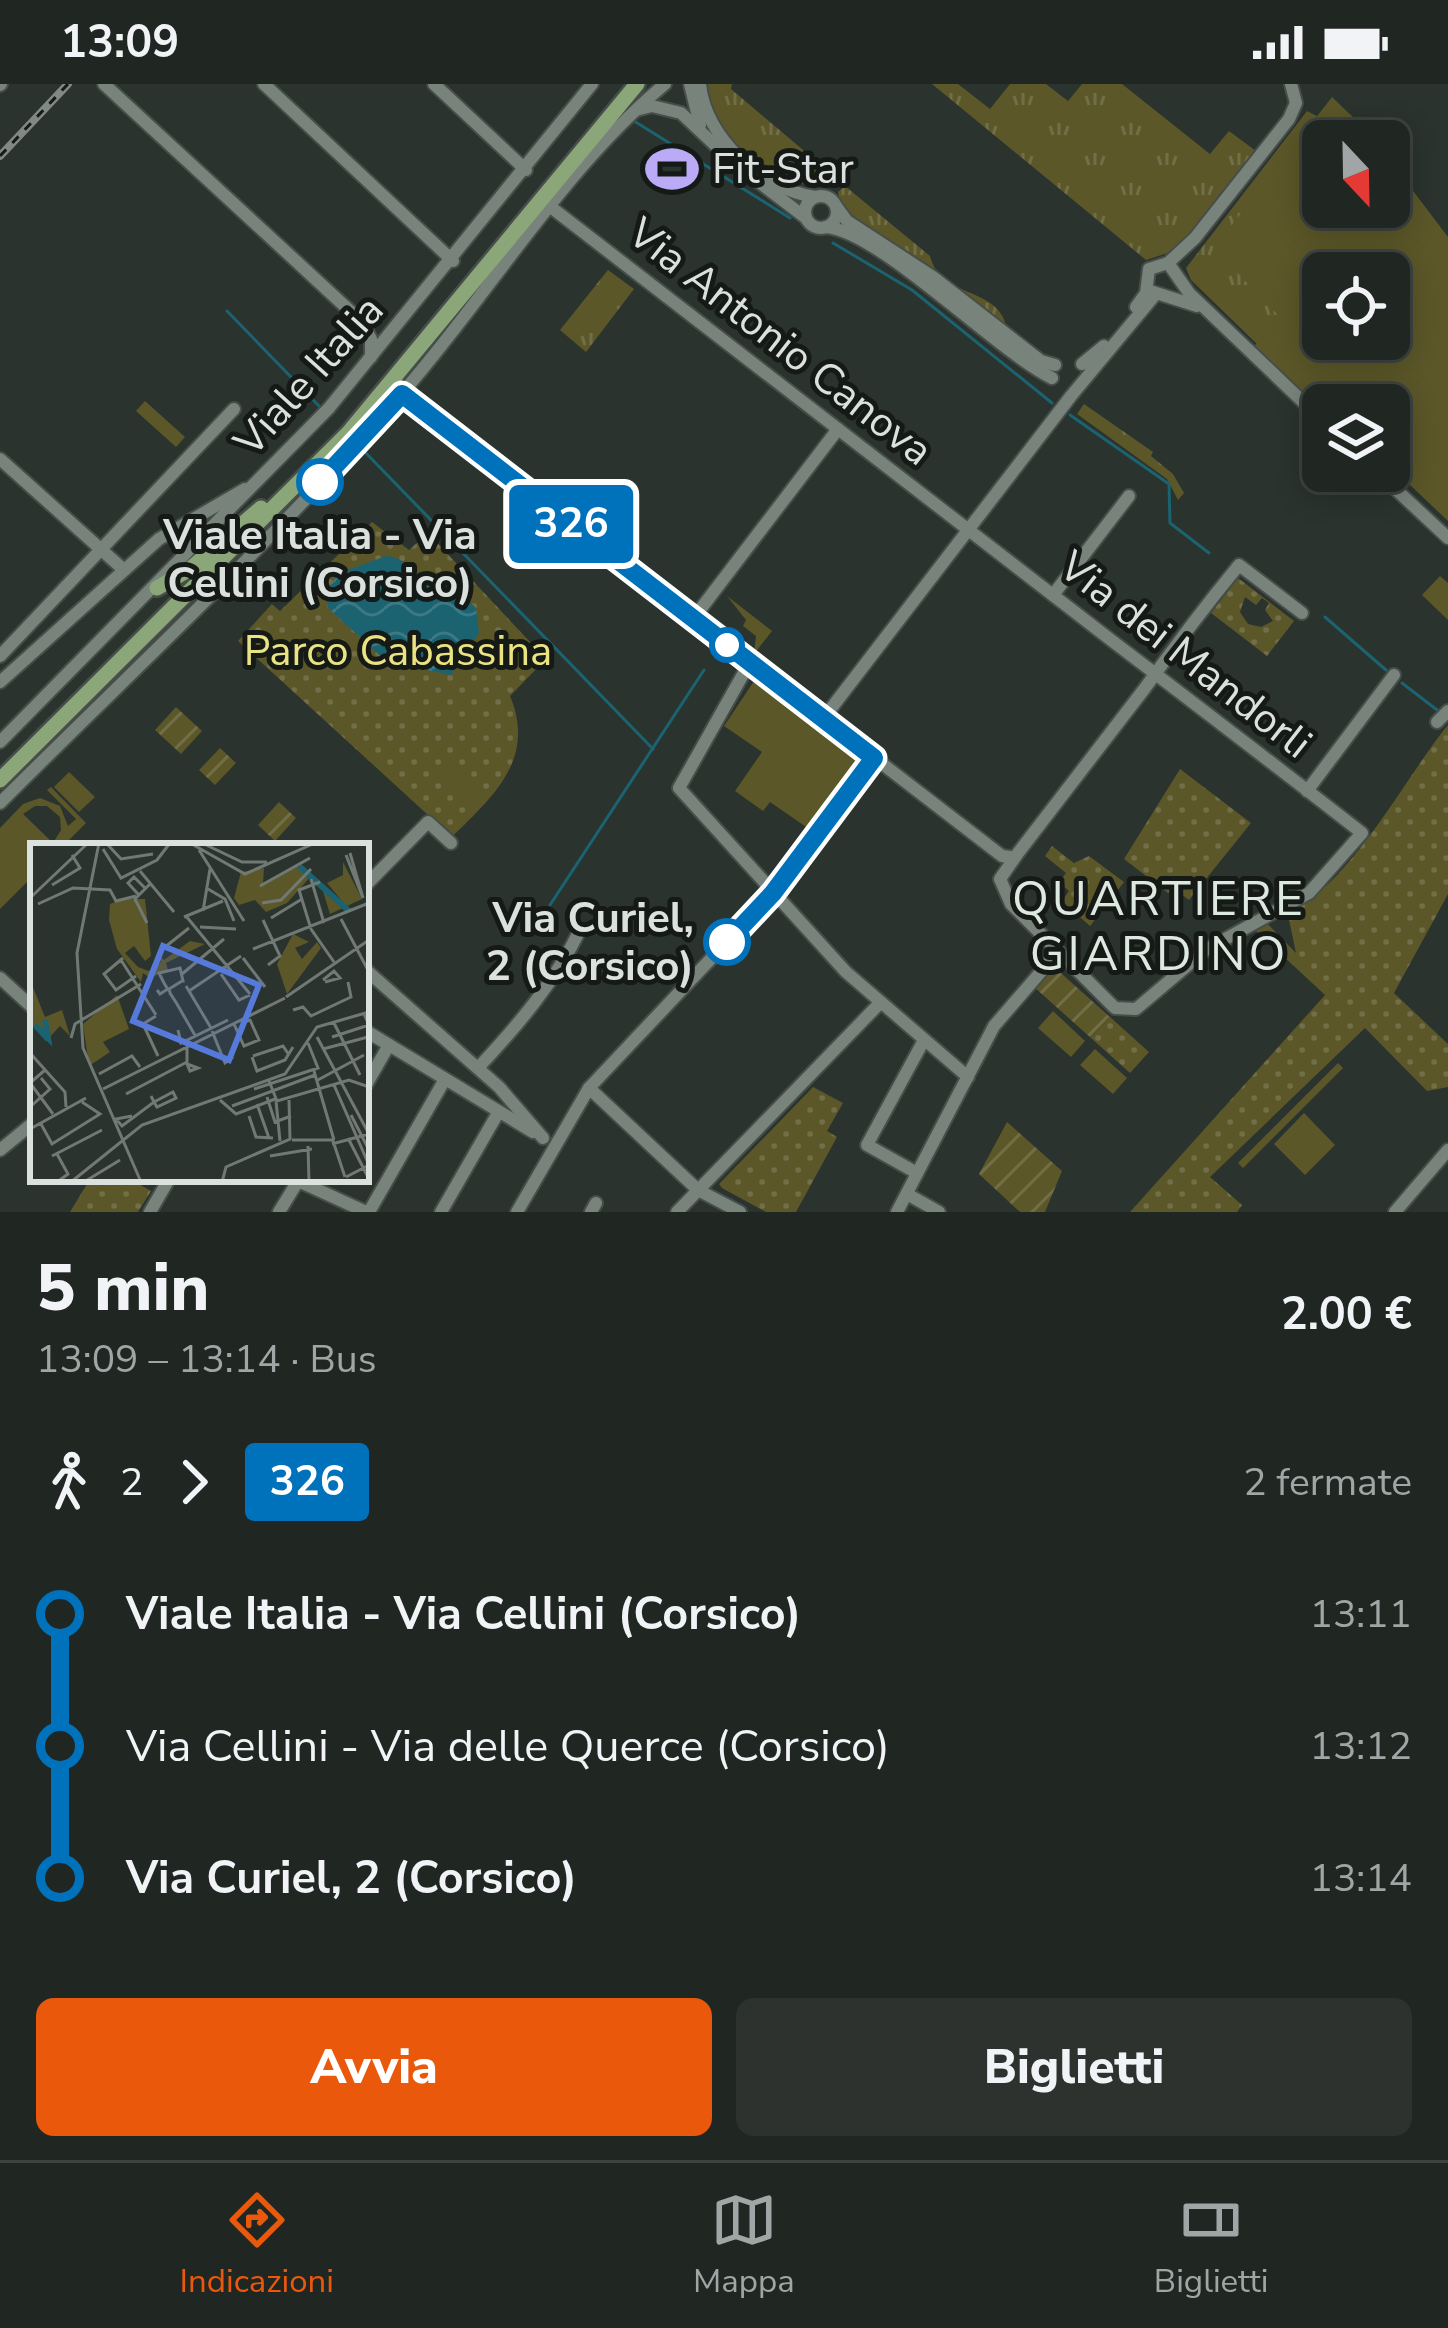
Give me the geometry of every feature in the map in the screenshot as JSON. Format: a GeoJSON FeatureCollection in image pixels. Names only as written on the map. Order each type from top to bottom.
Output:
{"type":"FeatureCollection","features":[{"type":"Feature","properties":{"kind":"main road"},"geometry":{"type":"LineString","coordinates":[[0,766],[364,401],[624,84]]}},
{"type":"Feature","properties":{"kind":"main road"},"geometry":{"type":"LineString","coordinates":[[0,780],[332,449],[637,84]]}},
{"type":"Feature","properties":{"kind":"main road"},"geometry":{"type":"LineString","coordinates":[[157,587],[186,572],[261,508]]}},
{"type":"Feature","properties":{"kind":"street"},"geometry":{"type":"LineString","coordinates":[[104,84],[362,322],[371,339],[370,360]]}},
{"type":"Feature","properties":{"kind":"street"},"geometry":{"type":"LineString","coordinates":[[264,84],[453,261]]}},
{"type":"Feature","properties":{"kind":"street"},"geometry":{"type":"LineString","coordinates":[[434,84],[526,170]]}},
{"type":"Feature","properties":{"kind":"street","name":"Viale Italia"},"geometry":{"type":"LineString","coordinates":[[0,742],[185,560],[226,507],[261,478],[370,360],[592,84]]}},
{"type":"Feature","properties":{"kind":"street","name":"Viale Italia"},"geometry":{"type":"LineString","coordinates":[[0,803],[310,494],[402,394],[629,113],[664,84]]}},
{"type":"Feature","properties":{"kind":"street"},"geometry":{"type":"LineString","coordinates":[[690,84],[700,127]]}},
{"type":"Feature","properties":{"kind":"street"},"geometry":{"type":"LineString","coordinates":[[700,84],[710,120],[735,153],[801,195],[830,198],[847,221],[933,277],[1041,362],[1055,378],[1058,413]]}},
{"type":"Feature","properties":{"kind":"street"},"geometry":{"type":"LineString","coordinates":[[1171,295],[1175,271],[1195,238],[1289,119],[1296,100],[1291,84]]}},
{"type":"Feature","properties":{"kind":"street"},"geometry":{"type":"LineString","coordinates":[[629,113],[660,107],[700,127],[734,163],[806,218],[837,228],[892,263],[1055,378],[1083,384]]}},
{"type":"Feature","properties":{"kind":"street"},"geometry":{"type":"LineString","coordinates":[[806,218],[807,203],[815,197]]}},
{"type":"Feature","properties":{"kind":"street"},"geometry":{"type":"LineString","coordinates":[[826,227],[834,220],[836,206]]}},
{"type":"Feature","properties":{"kind":"street","name":"Via Antonio Canova"},"geometry":{"type":"LineString","coordinates":[[552,208],[968,530]]}},
{"type":"Feature","properties":{"kind":"street","name":"Viale Italia"},"geometry":{"type":"LineString","coordinates":[[467,291],[524,244]]}},
{"type":"Feature","properties":{"kind":"street"},"geometry":{"type":"LineString","coordinates":[[823,719],[1151,291],[1149,268],[1175,271],[1209,312],[1302,401]]}},
{"type":"Feature","properties":{"kind":"street"},"geometry":{"type":"LineString","coordinates":[[1082,364],[1099,352],[1151,291]]}},
{"type":"Feature","properties":{"kind":"street"},"geometry":{"type":"LineString","coordinates":[[1151,291],[1209,312]]}},
{"type":"Feature","properties":{"kind":"street"},"geometry":{"type":"LineString","coordinates":[[362,322],[380,328],[398,326]]}},
{"type":"Feature","properties":{"kind":"street"},"geometry":{"type":"LineString","coordinates":[[1055,378],[1068,358],[1082,364]]}},
{"type":"Feature","properties":{"kind":"street"},"geometry":{"type":"LineString","coordinates":[[1082,364],[1083,384]]}},
{"type":"Feature","properties":{"kind":"street"},"geometry":{"type":"LineString","coordinates":[[402,394],[1002,856],[1010,857]]}},
{"type":"Feature","properties":{"kind":"street"},"geometry":{"type":"LineString","coordinates":[[0,656],[235,409]]}},
{"type":"Feature","properties":{"kind":"street"},"geometry":{"type":"LineString","coordinates":[[693,619],[838,429]]}},
{"type":"Feature","properties":{"kind":"street"},"geometry":{"type":"LineString","coordinates":[[0,459],[120,574]]}},
{"type":"Feature","properties":{"kind":"street"},"geometry":{"type":"LineString","coordinates":[[1399,492],[1448,538]]}},
{"type":"Feature","properties":{"kind":"street"},"geometry":{"type":"LineString","coordinates":[[1053,595],[1130,496]]}},
{"type":"Feature","properties":{"kind":"street"},"geometry":{"type":"LineString","coordinates":[[0,682],[158,539],[226,507]]}},
{"type":"Feature","properties":{"kind":"street","name":"Via dei Mandorli"},"geometry":{"type":"LineString","coordinates":[[968,530],[1362,832],[1309,893],[1207,949],[1136,1009],[1115,1008],[1058,952]]}},
{"type":"Feature","properties":{"kind":"street"},"geometry":{"type":"LineString","coordinates":[[158,539],[182,544],[185,560]]}},
{"type":"Feature","properties":{"kind":"street"},"geometry":{"type":"LineString","coordinates":[[897,1212],[994,1026],[1058,952],[1004,893],[1000,879],[1010,857],[1239,565],[1302,613]]}},
{"type":"Feature","properties":{"kind":"street"},"geometry":{"type":"LineString","coordinates":[[750,662],[679,788],[880,1003],[968,1077]]}},
{"type":"Feature","properties":{"kind":"street"},"geometry":{"type":"LineString","coordinates":[[1307,790],[1394,675]]}},
{"type":"Feature","properties":{"kind":"street"},"geometry":{"type":"LineString","coordinates":[[1437,722],[1448,711]]}},
{"type":"Feature","properties":{"kind":"street"},"geometry":{"type":"LineString","coordinates":[[517,1212],[548,1142],[589,1088],[773,893],[874,758]]}},
{"type":"Feature","properties":{"kind":"street"},"geometry":{"type":"LineString","coordinates":[[369,882],[428,823],[451,843]]}},
{"type":"Feature","properties":{"kind":"street"},"geometry":{"type":"LineString","coordinates":[[478,1068],[541,1000],[544,981],[568,956],[580,930]]}},
{"type":"Feature","properties":{"kind":"street"},"geometry":{"type":"LineString","coordinates":[[369,973],[478,1068],[548,1142]]}},
{"type":"Feature","properties":{"kind":"street"},"geometry":{"type":"LineString","coordinates":[[2,980],[30,1000]]}},
{"type":"Feature","properties":{"kind":"street"},"geometry":{"type":"LineString","coordinates":[[677,1212],[880,1003]]}},
{"type":"Feature","properties":{"kind":"street"},"geometry":{"type":"LineString","coordinates":[[369,1033],[548,1142]]}},
{"type":"Feature","properties":{"kind":"street"},"geometry":{"type":"LineString","coordinates":[[917,1173],[867,1145],[924,1040]]}},
{"type":"Feature","properties":{"kind":"street"},"geometry":{"type":"LineString","coordinates":[[369,1080],[389,1045]]}},
{"type":"Feature","properties":{"kind":"street"},"geometry":{"type":"LineString","coordinates":[[306,1182],[367,1212],[444,1081]]}},
{"type":"Feature","properties":{"kind":"street"},"geometry":{"type":"LineString","coordinates":[[589,1088],[698,1190],[740,1212]]}},
{"type":"Feature","properties":{"kind":"street"},"geometry":{"type":"LineString","coordinates":[[441,1212],[498,1113]]}},
{"type":"Feature","properties":{"kind":"street"},"geometry":{"type":"LineString","coordinates":[[0,1150],[30,1126]]}},
{"type":"Feature","properties":{"kind":"street"},"geometry":{"type":"LineString","coordinates":[[1395,1212],[1447,1152]]}},
{"type":"Feature","properties":{"kind":"street"},"geometry":{"type":"LineString","coordinates":[[150,1212],[167,1182]]}},
{"type":"Feature","properties":{"kind":"street"},"geometry":{"type":"LineString","coordinates":[[279,1212],[303,1182]]}},
{"type":"Feature","properties":{"kind":"street"},"geometry":{"type":"LineString","coordinates":[[907,1194],[939,1212]]}},
{"type":"Feature","properties":{"kind":"green space"},"geometry":{"type":"Polygon","coordinates":[[[705,84],[732,84],[731,89],[802,149],[820,171],[817,179],[804,185],[740,150],[720,126],[705,84]]]}},
{"type":"Feature","properties":{"kind":"green space"},"geometry":{"type":"Polygon","coordinates":[[[932,84],[958,84],[990,109],[1010,84],[1046,84],[1068,101],[1082,84],[1122,84],[1210,154],[1229,131],[1256,151],[1180,249],[1146,260],[932,84]]]}},
{"type":"Feature","properties":{"kind":"green space"},"geometry":{"type":"Polygon","coordinates":[[[1332,97],[1356,120],[1314,120],[1332,97]]]}},
{"type":"Feature","properties":{"kind":"green space"},"geometry":{"type":"Polygon","coordinates":[[[1307,111],[1317,116],[1302,120],[1302,223],[1278,316],[1257,344],[1191,280],[1186,268],[1307,111]]]}},
{"type":"Feature","properties":{"kind":"green space"},"geometry":{"type":"Polygon","coordinates":[[[1302,135],[1302,228],[1410,228],[1410,187],[1448,237],[1448,521],[1410,485],[1410,384],[1302,384],[1302,395],[1253,348],[1278,315],[1214,248],[1302,135]]]}},
{"type":"Feature","properties":{"kind":"green space"},"geometry":{"type":"Polygon","coordinates":[[[845,186],[930,256],[946,280],[993,305],[1007,329],[844,216],[838,192],[845,186]]]}},
{"type":"Feature","properties":{"kind":"green space"},"geometry":{"type":"Polygon","coordinates":[[[608,270],[634,289],[586,352],[560,330],[608,270]]]}},
{"type":"Feature","properties":{"kind":"green space"},"geometry":{"type":"Polygon","coordinates":[[[145,401],[185,437],[176,447],[136,411],[145,401]]]}},
{"type":"Feature","properties":{"kind":"green space"},"geometry":{"type":"Polygon","coordinates":[[[1084,404],[1153,452],[1151,456],[1173,474],[1184,493],[1178,500],[1167,479],[1077,414],[1084,404]]]}},
{"type":"Feature","properties":{"kind":"green space","name":"Parco Cabassina"},"geometry":{"type":"Polygon","coordinates":[[[372,522],[409,550],[428,533],[546,659],[510,696],[518,740],[506,776],[452,837],[238,641],[272,604],[280,611],[372,522]]]}},
{"type":"Feature","properties":{"kind":"green space"},"geometry":{"type":"Polygon","coordinates":[[[1440,576],[1448,583],[1448,620],[1422,595],[1440,576]]]}},
{"type":"Feature","properties":{"kind":"green space"},"geometry":{"type":"Polygon","coordinates":[[[1238,578],[1294,621],[1267,656],[1211,613],[1238,578]],[[1245,597],[1240,612],[1248,624],[1261,627],[1273,621],[1265,610],[1269,603],[1262,598],[1256,605],[1245,597]]]}},
{"type":"Feature","properties":{"kind":"green space"},"geometry":{"type":"Polygon","coordinates":[[[727,596],[772,631],[754,654],[756,636],[743,626],[746,620],[727,596]]]}},
{"type":"Feature","properties":{"kind":"green space"},"geometry":{"type":"Polygon","coordinates":[[[756,678],[860,758],[812,831],[770,802],[763,811],[735,791],[762,752],[724,726],[756,678]]]}},
{"type":"Feature","properties":{"kind":"green space"},"geometry":{"type":"Polygon","coordinates":[[[176,707],[202,731],[181,754],[155,730],[176,707]]]}},
{"type":"Feature","properties":{"kind":"green space"},"geometry":{"type":"Polygon","coordinates":[[[1448,725],[1448,894],[1394,993],[1448,1044],[1448,1087],[1427,1091],[1365,1028],[1210,1177],[1242,1205],[1237,1212],[1130,1212],[1325,995],[1253,928],[1264,920],[1296,953],[1287,910],[1308,900],[1353,858],[1448,725]]]}},
{"type":"Feature","properties":{"kind":"green space"},"geometry":{"type":"Polygon","coordinates":[[[220,748],[236,763],[215,785],[199,770],[220,748]]]}},
{"type":"Feature","properties":{"kind":"green space"},"geometry":{"type":"Polygon","coordinates":[[[455,763],[487,793],[471,809],[439,780],[455,763]]]}},
{"type":"Feature","properties":{"kind":"green space"},"geometry":{"type":"Polygon","coordinates":[[[1180,769],[1251,823],[1189,900],[1173,888],[1168,893],[1124,859],[1180,769]]]}},
{"type":"Feature","properties":{"kind":"green space"},"geometry":{"type":"Polygon","coordinates":[[[69,772],[95,797],[79,812],[54,787],[69,772]]]}},
{"type":"Feature","properties":{"kind":"green space"},"geometry":{"type":"Polygon","coordinates":[[[51,787],[86,823],[66,843],[53,843],[30,843],[30,879],[0,909],[0,828],[23,804],[40,798],[60,806],[68,826],[76,819],[47,790],[51,787]],[[35,806],[23,814],[53,843],[61,830],[60,817],[47,806],[35,806]]]}},
{"type":"Feature","properties":{"kind":"green space"},"geometry":{"type":"Polygon","coordinates":[[[279,802],[296,818],[275,841],[258,825],[279,802]]]}},
{"type":"Feature","properties":{"kind":"green space"},"geometry":{"type":"Polygon","coordinates":[[[1052,846],[1074,863],[1089,856],[1124,882],[1090,926],[1062,901],[1069,891],[1059,882],[1066,873],[1045,856],[1052,846]]]}},
{"type":"Feature","properties":{"kind":"green space"},"geometry":{"type":"Polygon","coordinates":[[[1053,966],[1110,1017],[1091,1038],[1034,987],[1053,966]]]}},
{"type":"Feature","properties":{"kind":"green space"},"geometry":{"type":"Polygon","coordinates":[[[1053,1011],[1085,1041],[1071,1057],[1038,1028],[1053,1011]]]}},
{"type":"Feature","properties":{"kind":"green space"},"geometry":{"type":"Polygon","coordinates":[[[1110,1017],[1149,1052],[1130,1073],[1091,1038],[1110,1017]]]}},
{"type":"Feature","properties":{"kind":"green space"},"geometry":{"type":"Polygon","coordinates":[[[1095,1049],[1127,1078],[1113,1094],[1080,1065],[1095,1049]]]}},
{"type":"Feature","properties":{"kind":"green space"},"geometry":{"type":"Polygon","coordinates":[[[1338,1063],[1343,1068],[1243,1168],[1238,1163],[1338,1063]]]}},
{"type":"Feature","properties":{"kind":"green space"},"geometry":{"type":"Polygon","coordinates":[[[813,1087],[843,1103],[827,1131],[837,1137],[796,1212],[766,1212],[722,1188],[719,1184],[813,1087]]]}},
{"type":"Feature","properties":{"kind":"green space"},"geometry":{"type":"Polygon","coordinates":[[[1304,1113],[1335,1145],[1305,1175],[1274,1144],[1304,1113]]]}},
{"type":"Feature","properties":{"kind":"green space"},"geometry":{"type":"Polygon","coordinates":[[[1007,1122],[1062,1171],[1045,1212],[1020,1212],[979,1174],[1007,1122]]]}},
{"type":"Feature","properties":{"kind":"green space"},"geometry":{"type":"Polygon","coordinates":[[[88,1182],[135,1182],[151,1191],[138,1212],[70,1212],[88,1182]]]}},
{"type":"Feature","properties":{"kind":"water"},"geometry":{"type":"Polygon","coordinates":[[[386,556],[476,608],[479,633],[451,675],[387,662],[328,608],[326,596],[337,574],[386,556]]]}},
{"type":"Feature","properties":{"kind":"waterway"},"geometry":{"type":"LineString","coordinates":[[634,121],[790,218]]}},
{"type":"Feature","properties":{"kind":"waterway"},"geometry":{"type":"LineString","coordinates":[[833,243],[912,290],[1052,403]]}},
{"type":"Feature","properties":{"kind":"waterway"},"geometry":{"type":"LineString","coordinates":[[227,311],[320,407]]}},
{"type":"Feature","properties":{"kind":"waterway"},"geometry":{"type":"LineString","coordinates":[[1070,415],[1169,484],[1170,523],[1209,553]]}},
{"type":"Feature","properties":{"kind":"waterway"},"geometry":{"type":"LineString","coordinates":[[362,449],[653,749]]}},
{"type":"Feature","properties":{"kind":"waterway"},"geometry":{"type":"LineString","coordinates":[[1325,617],[1386,670]]}},
{"type":"Feature","properties":{"kind":"waterway"},"geometry":{"type":"LineString","coordinates":[[550,905],[704,670]]}},
{"type":"Feature","properties":{"kind":"waterway"},"geometry":{"type":"LineString","coordinates":[[1402,683],[1441,713]]}},
{"type":"Feature","properties":{"kind":"railway"},"geometry":{"type":"LineString","coordinates":[[0,156],[68,84]]}},
{"type":"Feature","properties":{"kind":"bus line","name":"326"},"geometry":{"type":"LineString","coordinates":[[320,482],[402,394],[874,758],[773,893],[727,942]]}},
{"type":"Feature","properties":{"kind":"place","name":"Fit-Star"},"geometry":{"type":"Point","coordinates":[672,169]}},
{"type":"Feature","properties":{"kind":"place","name":"Viale Italia - Via Cellini (Corsico)"},"geometry":{"type":"Point","coordinates":[320,482]}},
{"type":"Feature","properties":{"kind":"place","name":"Via Curiel, 2 (Corsico)"},"geometry":{"type":"Point","coordinates":[727,942]}},
{"type":"Feature","properties":{"kind":"district","name":"QUARTIERE GIARDINO"},"geometry":{"type":"Point","coordinates":[1159,926]}}]}
